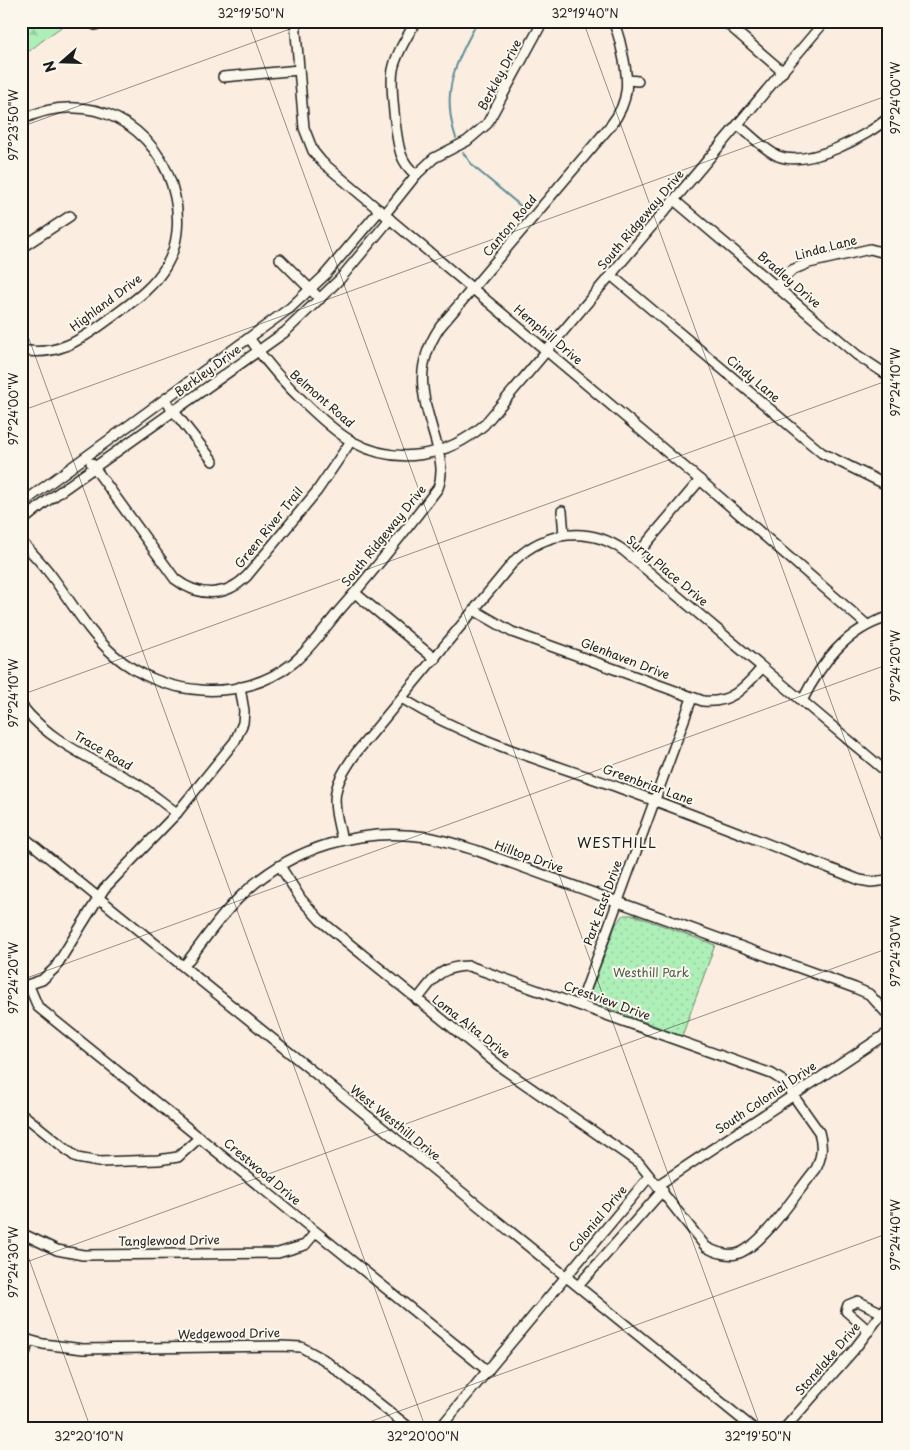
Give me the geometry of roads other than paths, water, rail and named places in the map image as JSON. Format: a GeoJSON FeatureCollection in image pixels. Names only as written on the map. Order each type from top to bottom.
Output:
{"type":"FeatureCollection","features":[{"type":"Feature","properties":{"kind":"street","name":"Hemphill Drive"},"geometry":{"type":"LineString","coordinates":[[295,21],[304,128],[313,151],[322,162],[474,288],[868,625]]}},
{"type":"Feature","properties":{"kind":"street"},"geometry":{"type":"LineString","coordinates":[[416,21],[396,59],[392,84],[399,148],[406,164],[416,175]]}},
{"type":"Feature","properties":{"kind":"street","name":"Berkley Drive"},"geometry":{"type":"LineString","coordinates":[[21,522],[285,332],[320,299],[340,279],[385,214],[416,175],[434,158],[467,141],[487,124],[543,21]]}},
{"type":"Feature","properties":{"kind":"street","name":"Canton Road"},"geometry":{"type":"LineString","coordinates":[[439,452],[421,386],[424,360],[440,327],[617,118],[626,100],[628,80],[618,31],[612,21]]}},
{"type":"Feature","properties":{"kind":"street"},"geometry":{"type":"LineString","coordinates":[[724,21],[783,72]]}},
{"type":"Feature","properties":{"kind":"street","name":"South Ridgeway Drive"},"geometry":{"type":"LineString","coordinates":[[21,541],[52,576],[91,631],[127,665],[142,675],[173,687],[208,691],[240,687],[269,677],[293,663],[355,593],[438,488],[442,466],[439,452],[460,443],[484,425],[612,276],[825,21]]}},
{"type":"Feature","properties":{"kind":"street"},"geometry":{"type":"LineString","coordinates":[[223,77],[299,70]]}},
{"type":"Feature","properties":{"kind":"street"},"geometry":{"type":"LineString","coordinates":[[628,80],[638,80]]}},
{"type":"Feature","properties":{"kind":"street","name":"Highland Drive"},"geometry":{"type":"LineString","coordinates":[[21,120],[50,110],[69,107],[90,109],[128,124],[159,155],[168,169],[178,210],[176,241],[166,266],[146,291],[75,342],[54,350],[21,350]]}},
{"type":"Feature","properties":{"kind":"street"},"geometry":{"type":"LineString","coordinates":[[738,125],[771,152],[795,159],[811,157],[862,137],[889,117]]}},
{"type":"Feature","properties":{"kind":"street","name":"Bradley Drive"},"geometry":{"type":"LineString","coordinates":[[674,200],[870,365],[889,376]]}},
{"type":"Feature","properties":{"kind":"street","name":"Berkley Drive"},"geometry":{"type":"LineString","coordinates":[[21,504],[290,308],[385,214]]}},
{"type":"Feature","properties":{"kind":"street"},"geometry":{"type":"LineString","coordinates":[[21,248],[70,216]]}},
{"type":"Feature","properties":{"kind":"street","name":"Linda Lane"},"geometry":{"type":"LineString","coordinates":[[776,286],[792,270],[809,263],[870,249],[889,254]]}},
{"type":"Feature","properties":{"kind":"street"},"geometry":{"type":"LineString","coordinates":[[280,259],[320,299]]}},
{"type":"Feature","properties":{"kind":"street","name":"Cindy Lane"},"geometry":{"type":"LineString","coordinates":[[612,276],[816,448],[856,472],[889,486]]}},
{"type":"Feature","properties":{"kind":"street","name":"Belmont Road"},"geometry":{"type":"LineString","coordinates":[[250,339],[284,384],[323,420],[351,441],[377,452],[392,455],[420,456],[439,452]]}},
{"type":"Feature","properties":{"kind":"street"},"geometry":{"type":"LineString","coordinates":[[165,400],[213,461]]}},
{"type":"Feature","properties":{"kind":"street","name":"Green River Trail"},"geometry":{"type":"LineString","coordinates":[[87,457],[174,579],[193,591],[212,593],[233,588],[247,576],[317,491],[351,441]]}},
{"type":"Feature","properties":{"kind":"street"},"geometry":{"type":"LineString","coordinates":[[634,558],[700,480]]}},
{"type":"Feature","properties":{"kind":"street"},"geometry":{"type":"LineString","coordinates":[[562,510],[564,535]]}},
{"type":"Feature","properties":{"kind":"street","name":"Surry Place Drive"},"geometry":{"type":"LineString","coordinates":[[342,840],[334,801],[340,777],[356,753],[403,699],[524,551],[548,539],[564,535],[594,536],[611,542],[634,558],[889,774]]}},
{"type":"Feature","properties":{"kind":"street"},"geometry":{"type":"LineString","coordinates":[[355,593],[435,659]]}},
{"type":"Feature","properties":{"kind":"street","name":"Glenhaven Drive"},"geometry":{"type":"LineString","coordinates":[[474,610],[512,632],[560,648],[692,698],[715,702],[731,698],[742,690],[762,668]]}},
{"type":"Feature","properties":{"kind":"street"},"geometry":{"type":"LineString","coordinates":[[802,701],[811,684],[832,654],[848,637],[868,625],[889,617]]}},
{"type":"Feature","properties":{"kind":"street"},"geometry":{"type":"LineString","coordinates":[[25,986],[42,980],[55,968],[98,897],[177,813],[240,733],[244,711],[240,687]]}},
{"type":"Feature","properties":{"kind":"street","name":"Park East Drive"},"geometry":{"type":"LineString","coordinates":[[580,1005],[653,800],[692,698]]}},
{"type":"Feature","properties":{"kind":"street","name":"Greenbriar Lane"},"geometry":{"type":"LineString","coordinates":[[403,699],[430,716],[480,738],[653,800],[860,880],[871,882],[889,880]]}},
{"type":"Feature","properties":{"kind":"street","name":"Trace Road"},"geometry":{"type":"LineString","coordinates":[[21,705],[64,743],[89,759],[141,786],[177,813]]}},
{"type":"Feature","properties":{"kind":"street","name":"West Westhill Drive"},"geometry":{"type":"LineString","coordinates":[[21,835],[754,1429]]}},
{"type":"Feature","properties":{"kind":"street","name":"Hilltop Drive"},"geometry":{"type":"LineString","coordinates":[[184,966],[245,892],[280,866],[315,849],[342,840],[376,835],[428,837],[478,851],[855,988],[868,994],[889,1016]]}},
{"type":"Feature","properties":{"kind":"street","name":"Loma Alta Drive"},"geometry":{"type":"LineString","coordinates":[[280,866],[301,899],[320,920],[416,1000],[502,1068],[625,1151],[639,1163],[660,1188]]}},
{"type":"Feature","properties":{"kind":"street","name":"Crestview Drive"},"geometry":{"type":"LineString","coordinates":[[416,1000],[443,970],[455,966],[469,966],[772,1074],[783,1081],[819,1132],[822,1141],[820,1160],[816,1169],[760,1239],[749,1249],[735,1254],[720,1254],[706,1247],[660,1188]]}},
{"type":"Feature","properties":{"kind":"street","name":"Crestwood Drive"},"geometry":{"type":"LineString","coordinates":[[25,986],[38,1007],[200,1137],[315,1233],[488,1371]]}},
{"type":"Feature","properties":{"kind":"street","name":"South Colonial Drive"},"geometry":{"type":"LineString","coordinates":[[660,1188],[793,1095],[889,1032]]}},
{"type":"Feature","properties":{"kind":"street"},"geometry":{"type":"LineString","coordinates":[[21,1113],[69,1152],[85,1160],[99,1162],[158,1160],[178,1157],[200,1137]]}},
{"type":"Feature","properties":{"kind":"street","name":"Colonial Drive"},"geometry":{"type":"LineString","coordinates":[[567,1277],[649,1177]]}},
{"type":"Feature","properties":{"kind":"street"},"geometry":{"type":"LineString","coordinates":[[578,1286],[660,1188]]}},
{"type":"Feature","properties":{"kind":"street","name":"Tanglewood Drive"},"geometry":{"type":"LineString","coordinates":[[21,1233],[57,1250],[83,1254],[278,1252],[296,1249],[305,1245],[315,1233]]}},
{"type":"Feature","properties":{"kind":"street"},"geometry":{"type":"LineString","coordinates":[[439,1429],[567,1277]]}},
{"type":"Feature","properties":{"kind":"street"},"geometry":{"type":"LineString","coordinates":[[869,1331],[846,1311],[848,1304],[858,1301],[882,1313]]}},
{"type":"Feature","properties":{"kind":"street","name":"Stonelake Drive"},"geometry":{"type":"LineString","coordinates":[[784,1429],[869,1331],[889,1304]]}},
{"type":"Feature","properties":{"kind":"street"},"geometry":{"type":"LineString","coordinates":[[21,1366],[25,1339]]}},
{"type":"Feature","properties":{"kind":"street","name":"Wedgewood Drive"},"geometry":{"type":"LineString","coordinates":[[25,1339],[56,1346],[83,1349],[301,1347],[323,1359],[411,1429]]}},
{"type":"Feature","properties":{"kind":"waterway"},"geometry":{"type":"LineString","coordinates":[[456,138],[451,121],[450,91],[457,64],[478,21]]}},
{"type":"Feature","properties":{"kind":"waterway"},"geometry":{"type":"LineString","coordinates":[[463,153],[474,167],[523,208]]}},
{"type":"Feature","properties":{"kind":"district","name":"WESTHILL"},"geometry":{"type":"Point","coordinates":[617,843]}},
{"type":"Feature","properties":{"kind":"park label","name":"Westhill Park"},"geometry":{"type":"Point","coordinates":[651,973]}}]}
